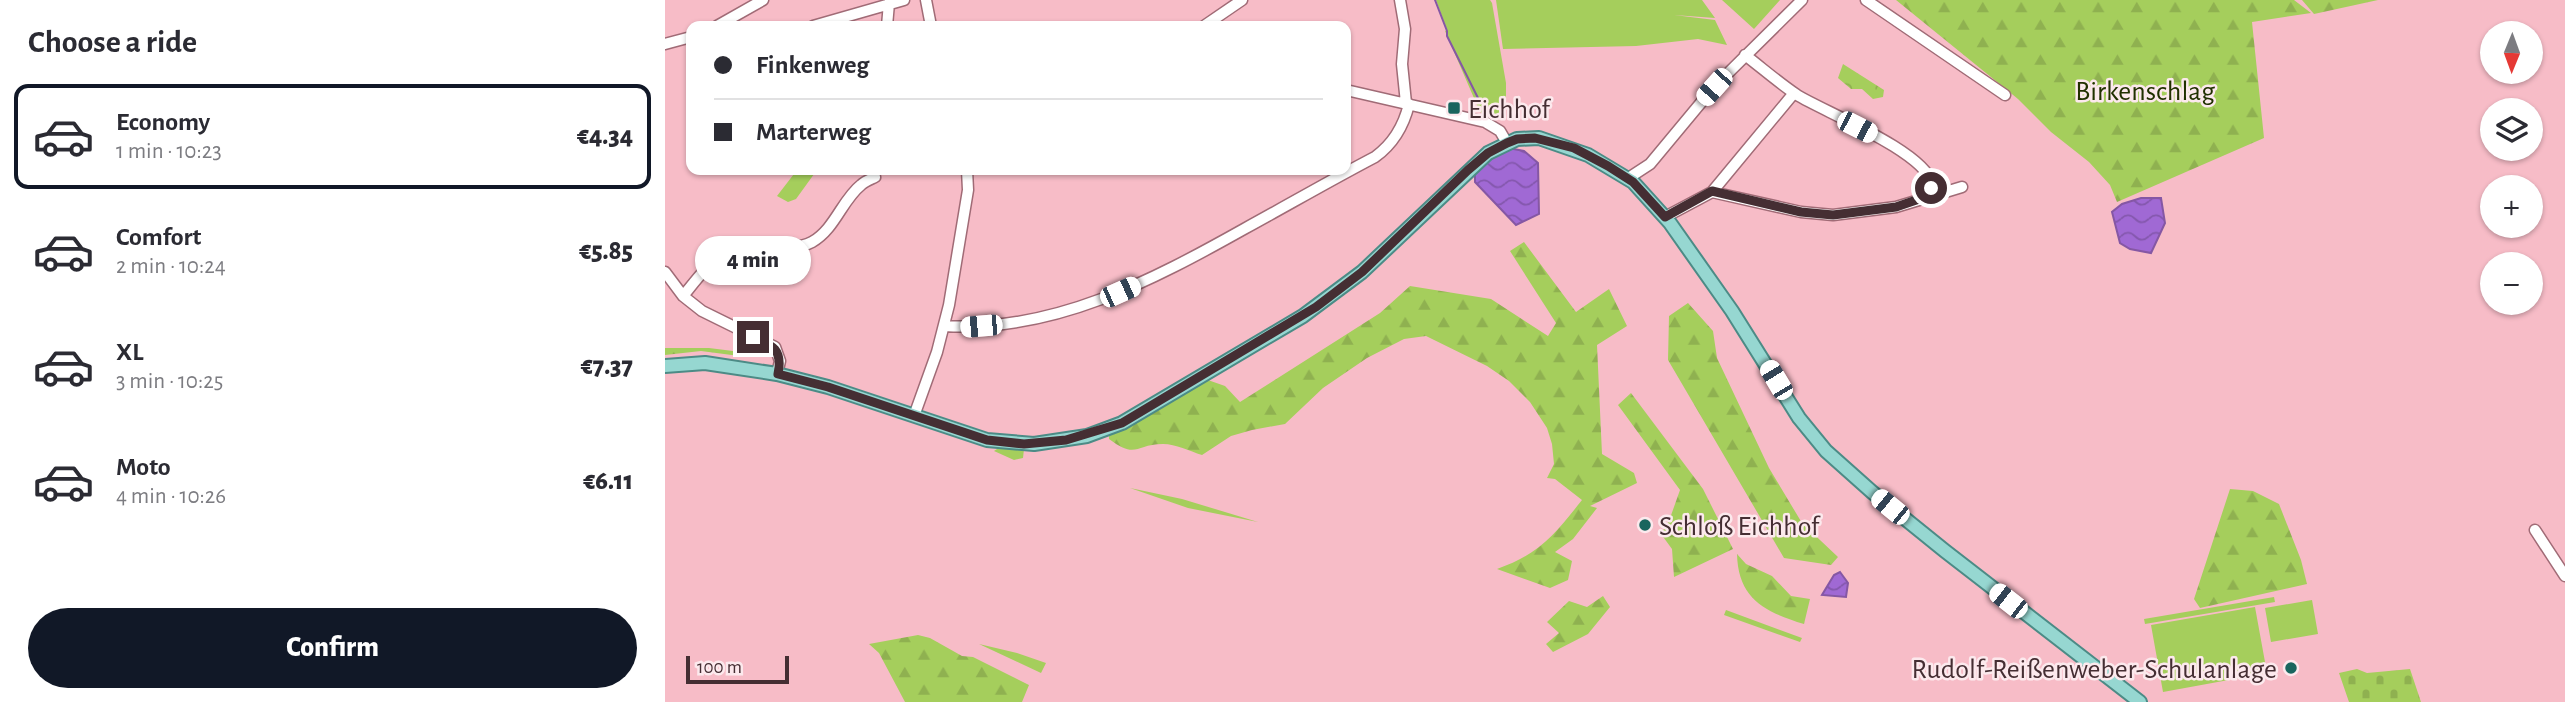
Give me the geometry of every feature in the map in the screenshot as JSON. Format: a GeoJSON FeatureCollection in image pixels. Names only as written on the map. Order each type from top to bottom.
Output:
{"type":"FeatureCollection","features":[{"type":"Feature","properties":{"kind":"main road"},"geometry":{"type":"LineString","coordinates":[[665,366],[705,363],[778,374],[839,390],[987,440],[1024,444],[1066,440],[1111,428],[1145,410],[1311,310],[1351,281],[1488,153],[1507,143],[1529,137],[1556,142],[1588,155],[1627,179],[1665,217],[1734,314],[1793,408],[1826,452],[1945,551],[2140,702]]}},
{"type":"Feature","properties":{"kind":"street"},"geometry":{"type":"LineString","coordinates":[[729,21],[763,0]]}},
{"type":"Feature","properties":{"kind":"street"},"geometry":{"type":"LineString","coordinates":[[830,21],[904,0]]}},
{"type":"Feature","properties":{"kind":"street"},"geometry":{"type":"LineString","coordinates":[[926,0],[930,21]]}},
{"type":"Feature","properties":{"kind":"street"},"geometry":{"type":"LineString","coordinates":[[1211,21],[1242,0]]}},
{"type":"Feature","properties":{"kind":"street"},"geometry":{"type":"LineString","coordinates":[[1351,170],[1375,157],[1392,141],[1406,115],[1408,103],[1402,64],[1405,29],[1400,0]]}},
{"type":"Feature","properties":{"kind":"street"},"geometry":{"type":"LineString","coordinates":[[1627,179],[1650,164],[1693,111],[1745,55],[1802,0]]}},
{"type":"Feature","properties":{"kind":"street"},"geometry":{"type":"LineString","coordinates":[[1866,0],[2005,95]]}},
{"type":"Feature","properties":{"kind":"street"},"geometry":{"type":"LineString","coordinates":[[887,21],[889,4]]}},
{"type":"Feature","properties":{"kind":"street"},"geometry":{"type":"LineString","coordinates":[[665,44],[686,38]]}},
{"type":"Feature","properties":{"kind":"street"},"geometry":{"type":"LineString","coordinates":[[1745,55],[1794,93],[1892,145],[1921,166],[1932,183],[1930,192],[1925,197]]}},
{"type":"Feature","properties":{"kind":"street"},"geometry":{"type":"LineString","coordinates":[[1351,91],[1493,125],[1503,134],[1507,143]]}},
{"type":"Feature","properties":{"kind":"street"},"geometry":{"type":"LineString","coordinates":[[1665,217],[1712,191],[1794,93]]}},
{"type":"Feature","properties":{"kind":"street"},"geometry":{"type":"LineString","coordinates":[[683,296],[715,259],[736,247],[754,244],[788,247],[811,242],[826,230],[860,185],[874,175]]}},
{"type":"Feature","properties":{"kind":"street"},"geometry":{"type":"LineString","coordinates":[[914,416],[944,326],[968,190],[967,175]]}},
{"type":"Feature","properties":{"kind":"street"},"geometry":{"type":"LineString","coordinates":[[944,326],[997,324],[1065,311],[1102,299],[1164,273],[1342,175]]}},
{"type":"Feature","properties":{"kind":"street"},"geometry":{"type":"LineString","coordinates":[[1712,191],[1816,215],[1875,211],[1962,187]]}},
{"type":"Feature","properties":{"kind":"street"},"geometry":{"type":"LineString","coordinates":[[665,272],[683,296],[716,320],[775,347],[780,362],[778,374]]}},
{"type":"Feature","properties":{"kind":"street"},"geometry":{"type":"LineString","coordinates":[[2535,530],[2565,576]]}},
{"type":"Feature","properties":{"kind":"street"},"geometry":{"type":"LineString","coordinates":[[2554,560],[2565,556]]}},
{"type":"Feature","properties":{"kind":"green space"},"geometry":{"type":"Polygon","coordinates":[[[1436,0],[1490,0],[1492,3],[1506,83],[1506,96],[1499,119],[1480,112],[1445,31],[1447,30],[1436,0]]]}},
{"type":"Feature","properties":{"kind":"green space"},"geometry":{"type":"Polygon","coordinates":[[[1496,0],[1702,0],[1715,18],[1674,15],[1715,20],[1727,45],[1698,39],[1636,46],[1503,49],[1496,0]]]}},
{"type":"Feature","properties":{"kind":"green space"},"geometry":{"type":"Polygon","coordinates":[[[1722,0],[1780,0],[1754,29],[1722,0]]]}},
{"type":"Feature","properties":{"kind":"green space","name":"Birkenschlag"},"geometry":{"type":"Polygon","coordinates":[[[1896,0],[2294,0],[2311,13],[2252,22],[2264,138],[2117,202],[2110,185],[2089,162],[2051,132],[2018,99],[1896,0]]]}},
{"type":"Feature","properties":{"kind":"green space"},"geometry":{"type":"Polygon","coordinates":[[[2302,0],[2378,0],[2314,14],[2302,0]]]}},
{"type":"Feature","properties":{"kind":"green space"},"geometry":{"type":"Polygon","coordinates":[[[1843,64],[1884,90],[1883,97],[1873,99],[1862,89],[1851,89],[1838,78],[1843,64]]]}},
{"type":"Feature","properties":{"kind":"green space"},"geometry":{"type":"Polygon","coordinates":[[[793,175],[813,175],[796,199],[788,202],[777,196],[793,175]]]}},
{"type":"Feature","properties":{"kind":"green space"},"geometry":{"type":"Polygon","coordinates":[[[1524,242],[1576,312],[1609,289],[1627,326],[1597,345],[1602,454],[1634,473],[1637,483],[1590,506],[1597,508],[1573,539],[1555,552],[1572,561],[1568,580],[1550,588],[1497,569],[1536,550],[1582,500],[1555,479],[1547,478],[1554,464],[1547,428],[1530,402],[1509,381],[1487,366],[1426,336],[1404,339],[1367,358],[1323,388],[1285,424],[1231,436],[1202,455],[1168,444],[1125,449],[1109,439],[1109,435],[1205,379],[1225,386],[1240,402],[1380,313],[1410,286],[1491,299],[1548,336],[1556,323],[1510,251],[1524,242]]]}},
{"type":"Feature","properties":{"kind":"green space"},"geometry":{"type":"Polygon","coordinates":[[[1688,303],[1713,331],[1717,358],[1769,468],[1802,523],[1838,557],[1831,565],[1784,558],[1668,360],[1669,316],[1688,303]]]}},
{"type":"Feature","properties":{"kind":"green space"},"geometry":{"type":"Polygon","coordinates":[[[665,348],[709,348],[749,353],[747,357],[701,351],[665,355],[665,348]]]}},
{"type":"Feature","properties":{"kind":"green space"},"geometry":{"type":"Polygon","coordinates":[[[1631,393],[1703,489],[1733,549],[1674,577],[1672,549],[1661,534],[1669,521],[1680,490],[1618,405],[1631,393]]]}},
{"type":"Feature","properties":{"kind":"green space"},"geometry":{"type":"Polygon","coordinates":[[[1000,447],[1024,449],[1023,458],[1014,460],[994,451],[1000,447]]]}},
{"type":"Feature","properties":{"kind":"green space"},"geometry":{"type":"Polygon","coordinates":[[[1130,488],[1182,499],[1258,522],[1188,508],[1130,488]]]}},
{"type":"Feature","properties":{"kind":"green space"},"geometry":{"type":"Polygon","coordinates":[[[2230,489],[2253,491],[2279,504],[2301,560],[2307,584],[2200,608],[2194,599],[2230,489]]]}},
{"type":"Feature","properties":{"kind":"green space"},"geometry":{"type":"Polygon","coordinates":[[[1737,554],[1746,564],[1772,576],[1791,596],[1810,599],[1804,624],[1766,608],[1748,593],[1742,582],[1737,554]]]}},
{"type":"Feature","properties":{"kind":"green space"},"geometry":{"type":"Polygon","coordinates":[[[1603,596],[1610,607],[1588,634],[1553,652],[1546,644],[1559,633],[1547,622],[1569,601],[1587,607],[1603,596]]]}},
{"type":"Feature","properties":{"kind":"green space"},"geometry":{"type":"Polygon","coordinates":[[[2274,597],[2275,602],[2145,624],[2144,619],[2274,597]]]}},
{"type":"Feature","properties":{"kind":"green space"},"geometry":{"type":"Polygon","coordinates":[[[2312,600],[2318,634],[2271,642],[2265,608],[2312,600]]]}},
{"type":"Feature","properties":{"kind":"green space"},"geometry":{"type":"Polygon","coordinates":[[[2255,607],[2267,673],[2163,692],[2151,625],[2255,607]]]}},
{"type":"Feature","properties":{"kind":"green space"},"geometry":{"type":"Polygon","coordinates":[[[1726,610],[1802,638],[1800,642],[1724,615],[1726,610]]]}},
{"type":"Feature","properties":{"kind":"green space"},"geometry":{"type":"Polygon","coordinates":[[[918,635],[930,638],[962,656],[973,657],[1029,685],[1022,702],[905,702],[879,653],[869,644],[918,635]]]}},
{"type":"Feature","properties":{"kind":"green space"},"geometry":{"type":"Polygon","coordinates":[[[979,644],[1017,653],[1046,663],[1041,673],[979,644]]]}},
{"type":"Feature","properties":{"kind":"green space"},"geometry":{"type":"Polygon","coordinates":[[[2357,669],[2367,673],[2410,669],[2421,702],[2349,702],[2339,673],[2357,669]]]}},
{"type":"Feature","properties":{"kind":"water"},"geometry":{"type":"Polygon","coordinates":[[[1508,148],[1524,151],[1538,163],[1539,214],[1516,225],[1475,182],[1475,170],[1508,148]]]}},
{"type":"Feature","properties":{"kind":"water"},"geometry":{"type":"Polygon","coordinates":[[[2141,198],[2161,198],[2165,223],[2151,253],[2130,249],[2120,243],[2112,212],[2122,204],[2141,198]]]}},
{"type":"Feature","properties":{"kind":"water"},"geometry":{"type":"Polygon","coordinates":[[[1840,572],[1848,583],[1846,597],[1822,595],[1834,575],[1840,572]]]}},
{"type":"Feature","properties":{"kind":"waterway"},"geometry":{"type":"LineString","coordinates":[[1435,0],[1447,36],[1480,102]]}},
{"type":"Feature","properties":{"kind":"place","name":"Eichhof"},"geometry":{"type":"Point","coordinates":[1454,108]}},
{"type":"Feature","properties":{"kind":"place","name":"Schloß Eichhof"},"geometry":{"type":"Point","coordinates":[1645,525]}},
{"type":"Feature","properties":{"kind":"place","name":"Rudolf-Reißenweber-Schulanlage"},"geometry":{"type":"Point","coordinates":[2291,668]}},
{"type":"Feature","properties":{"kind":"route"},"geometry":{"type":"LineString","coordinates":[[753,337],[770,344],[778,351],[778,374],[828,387],[987,440],[1024,444],[1051,443],[1087,436],[1122,423],[1303,316],[1362,272],[1488,153],[1517,139],[1539,138],[1588,155],[1633,182],[1665,217],[1712,191],[1816,215],[1833,215],[1896,207],[1925,197],[1931,188]]}}]}
